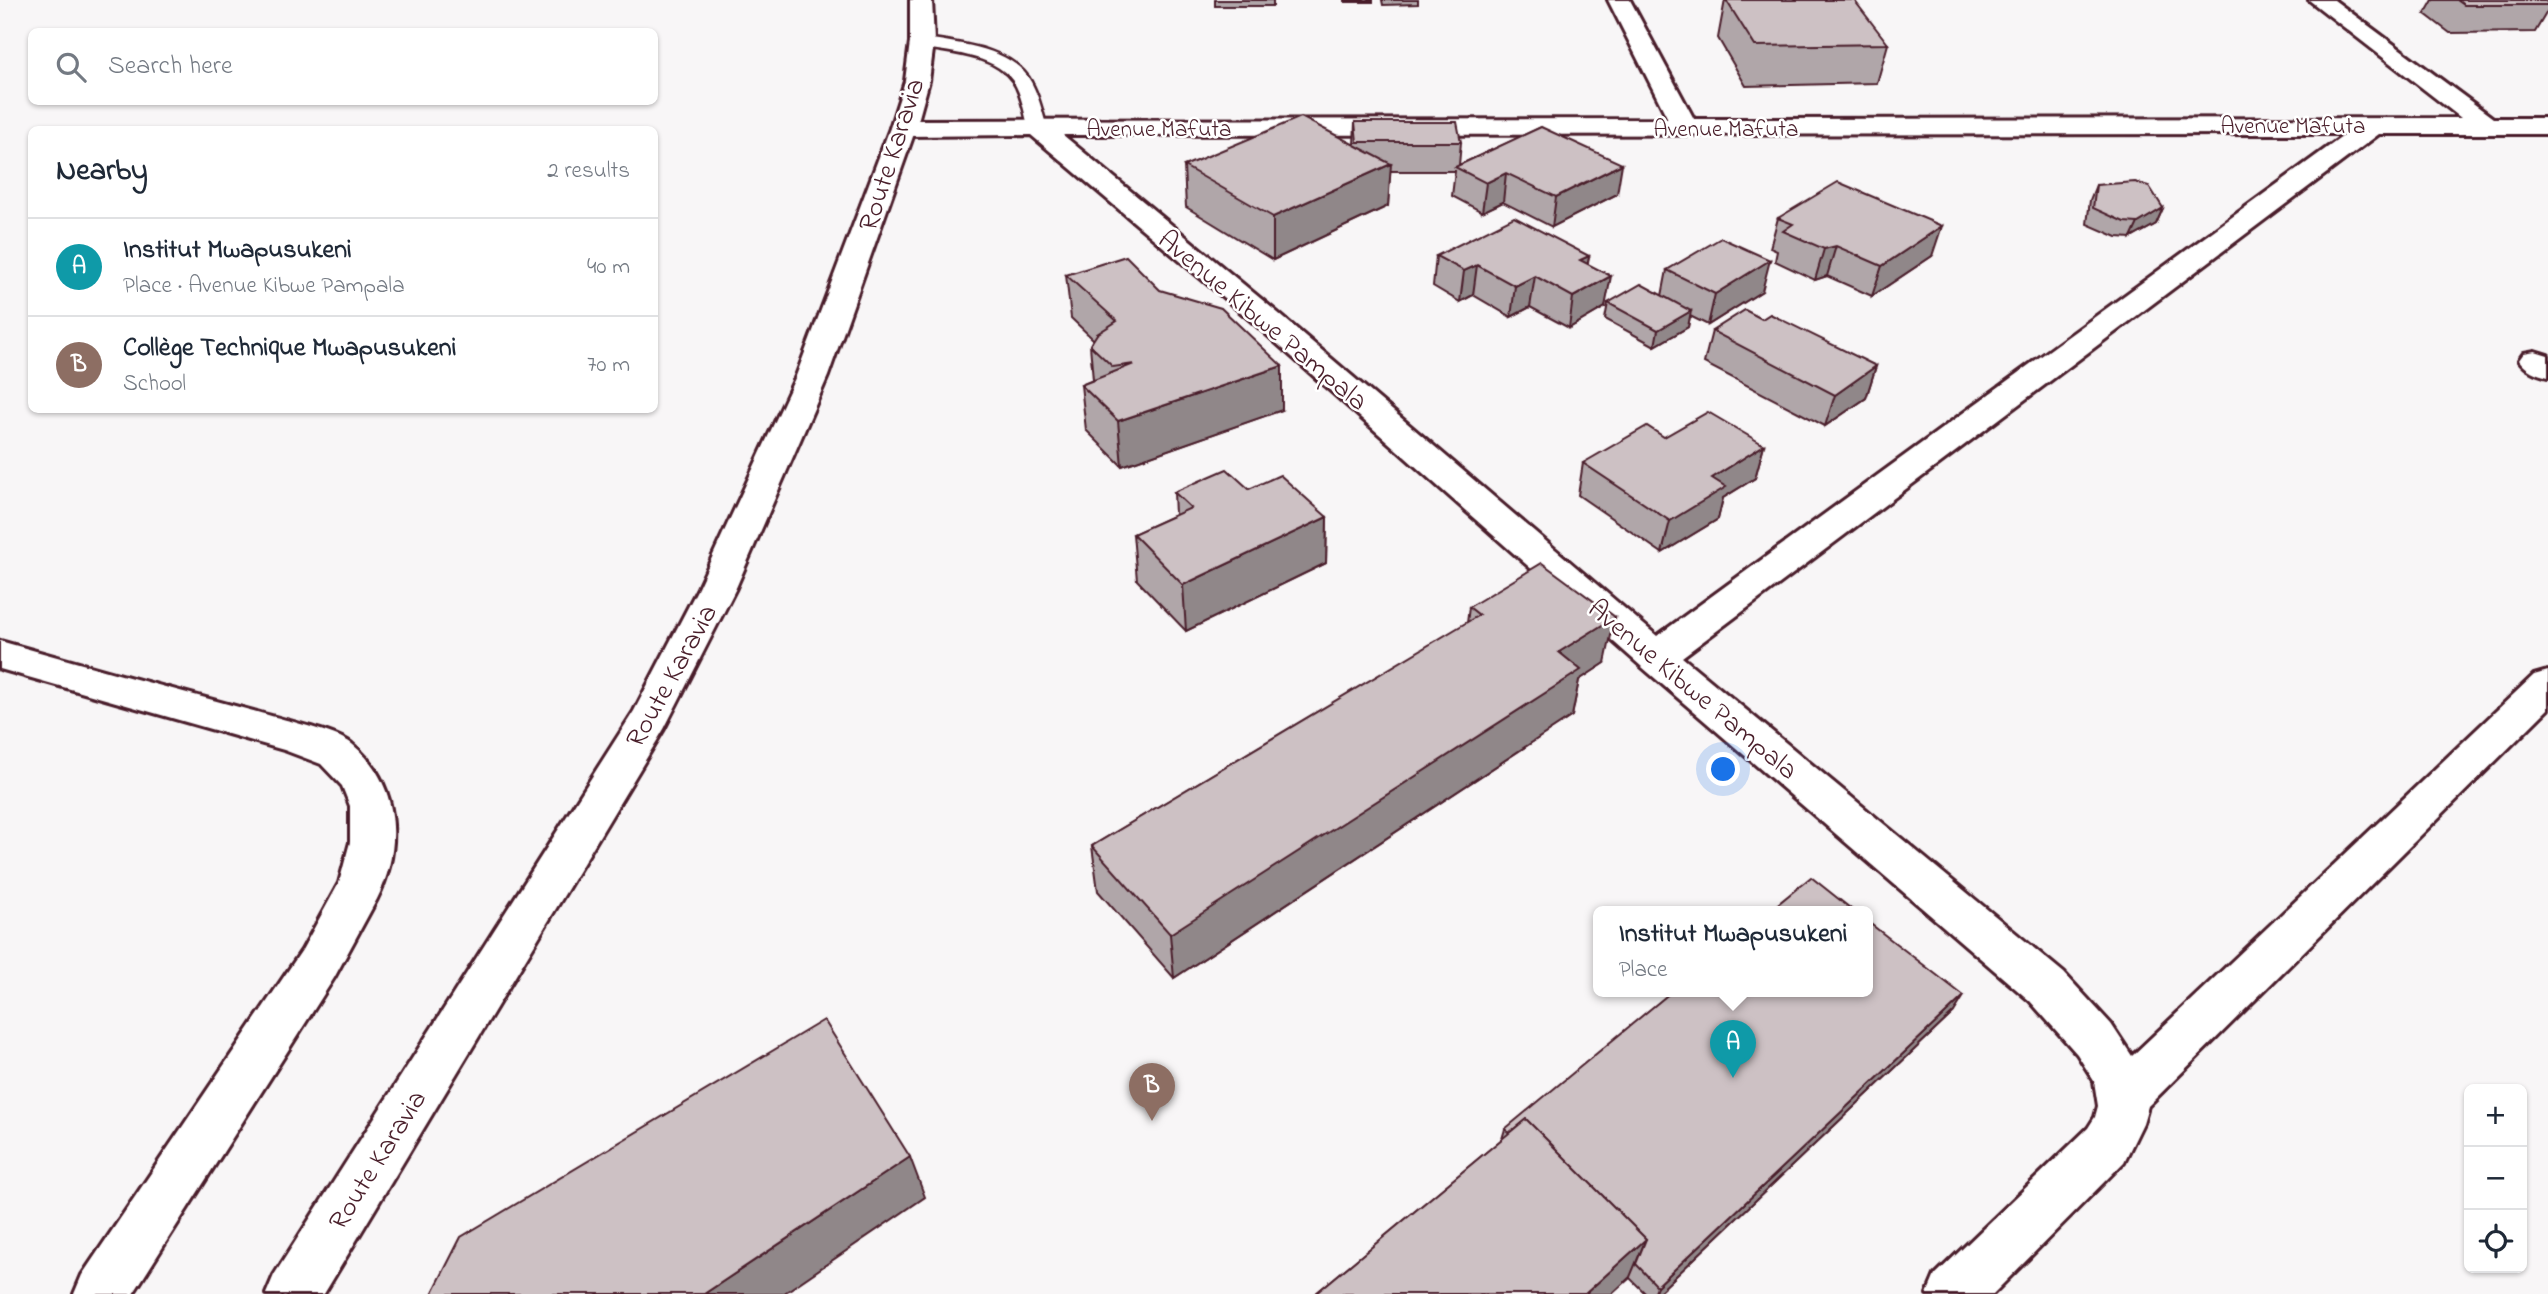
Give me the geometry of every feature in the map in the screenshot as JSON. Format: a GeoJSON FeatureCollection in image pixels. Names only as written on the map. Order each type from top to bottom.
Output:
{"type":"FeatureCollection","features":[{"type":"Feature","properties":{"kind":"street","name":"Route Karavia"},"geometry":{"type":"LineString","coordinates":[[292,1294],[662,695],[716,590],[812,376],[903,128],[917,81],[922,42],[921,0]]}},
{"type":"Feature","properties":{"kind":"street"},"geometry":{"type":"LineString","coordinates":[[1619,0],[1686,129]]}},
{"type":"Feature","properties":{"kind":"street"},"geometry":{"type":"LineString","coordinates":[[2320,0],[2486,125]]}},
{"type":"Feature","properties":{"kind":"street"},"geometry":{"type":"LineString","coordinates":[[1656,657],[2375,125]]}},
{"type":"Feature","properties":{"kind":"street","name":"Avenue Mafuta"},"geometry":{"type":"LineString","coordinates":[[903,128],[2548,126]]}},
{"type":"Feature","properties":{"kind":"street","name":"Avenue Kibwe Pampala"},"geometry":{"type":"LineString","coordinates":[[1038,128],[1267,320],[1656,657],[2047,987],[2086,1028],[2110,1063],[2123,1097]]}},
{"type":"Feature","properties":{"kind":"street"},"geometry":{"type":"LineString","coordinates":[[0,655],[295,738],[336,753],[359,778],[371,806],[372,842],[361,886],[318,964],[101,1294]]}},
{"type":"Feature","properties":{"kind":"street"},"geometry":{"type":"LineString","coordinates":[[1954,1294],[2106,1145],[2119,1125],[2123,1097],[2548,685]]}},
{"type":"Feature","properties":{"kind":"lane"},"geometry":{"type":"LineString","coordinates":[[922,42],[989,57],[1016,74],[1038,128]]}},
{"type":"Feature","properties":{"kind":"building"},"geometry":{"type":"Polygon","coordinates":[[[1726,0],[1854,0],[1888,44],[1755,46],[1726,0]]]}},
{"type":"Feature","properties":{"kind":"building"},"geometry":{"type":"Polygon","coordinates":[[[2457,0],[2544,0],[2548,5],[2464,5],[2457,0]]]}},
{"type":"Feature","properties":{"kind":"building"},"geometry":{"type":"Polygon","coordinates":[[[1301,117],[1391,164],[1273,217],[1184,166],[1301,117]]]}},
{"type":"Feature","properties":{"kind":"building"},"geometry":{"type":"Polygon","coordinates":[[[1355,122],[1457,122],[1461,142],[1357,142],[1355,122]]]}},
{"type":"Feature","properties":{"kind":"building"},"geometry":{"type":"Polygon","coordinates":[[[1541,127],[1622,164],[1556,197],[1506,173],[1486,183],[1455,167],[1541,127]]]}},
{"type":"Feature","properties":{"kind":"building"},"geometry":{"type":"Polygon","coordinates":[[[1838,182],[1942,226],[1882,266],[1836,246],[1824,249],[1783,231],[1793,224],[1778,218],[1838,182]]]}},
{"type":"Feature","properties":{"kind":"building"},"geometry":{"type":"Polygon","coordinates":[[[2135,182],[2149,186],[2163,208],[2138,223],[2124,222],[2093,208],[2096,185],[2135,182]]]}},
{"type":"Feature","properties":{"kind":"building"},"geometry":{"type":"Polygon","coordinates":[[[1514,217],[1589,256],[1580,260],[1611,276],[1573,297],[1535,276],[1515,286],[1477,265],[1464,271],[1436,256],[1514,217]]]}},
{"type":"Feature","properties":{"kind":"building"},"geometry":{"type":"Polygon","coordinates":[[[1721,238],[1770,260],[1715,294],[1667,270],[1721,238]]]}},
{"type":"Feature","properties":{"kind":"building"},"geometry":{"type":"Polygon","coordinates":[[[1126,256],[1160,290],[1221,308],[1282,366],[1118,421],[1081,385],[1134,364],[1113,367],[1090,345],[1097,334],[1117,321],[1066,275],[1126,256]]]}},
{"type":"Feature","properties":{"kind":"building"},"geometry":{"type":"Polygon","coordinates":[[[1641,284],[1691,311],[1658,330],[1608,303],[1641,284]]]}},
{"type":"Feature","properties":{"kind":"building"},"geometry":{"type":"Polygon","coordinates":[[[1745,310],[1762,319],[1770,314],[1876,366],[1835,395],[1712,331],[1745,310]]]}},
{"type":"Feature","properties":{"kind":"building"},"geometry":{"type":"Polygon","coordinates":[[[1708,412],[1764,445],[1712,478],[1726,487],[1670,521],[1583,463],[1647,426],[1664,437],[1708,412]]]}},
{"type":"Feature","properties":{"kind":"building"},"geometry":{"type":"Polygon","coordinates":[[[1227,469],[1249,489],[1280,475],[1327,517],[1183,585],[1133,534],[1191,508],[1174,492],[1227,469]]]}},
{"type":"Feature","properties":{"kind":"building"},"geometry":{"type":"Polygon","coordinates":[[[1542,563],[1615,617],[1559,652],[1581,670],[1170,934],[1092,846],[1479,615],[1469,607],[1542,563]]]}},
{"type":"Feature","properties":{"kind":"building"},"geometry":{"type":"Polygon","coordinates":[[[1811,877],[1847,906],[1775,906],[1811,877]]]}},
{"type":"Feature","properties":{"kind":"building"},"geometry":{"type":"Polygon","coordinates":[[[1873,926],[1964,996],[1657,1286],[1636,1264],[1646,1239],[1526,1119],[1509,1133],[1505,1129],[1665,997],[1873,997],[1873,926]]]}},
{"type":"Feature","properties":{"kind":"building"},"geometry":{"type":"Polygon","coordinates":[[[824,1020],[910,1157],[704,1294],[432,1294],[461,1237],[824,1020]]]}},
{"type":"Feature","properties":{"kind":"building"},"geometry":{"type":"Polygon","coordinates":[[[1526,1119],[1646,1239],[1585,1294],[1315,1294],[1526,1119]]]}},
{"type":"Feature","properties":{"kind":"place","name":"Institut Mwapusukeni"},"geometry":{"type":"Point","coordinates":[1733,1078]}},
{"type":"Feature","properties":{"kind":"place","name":"Collège Technique Mwapusukeni"},"geometry":{"type":"Point","coordinates":[1152,1121]}}]}
